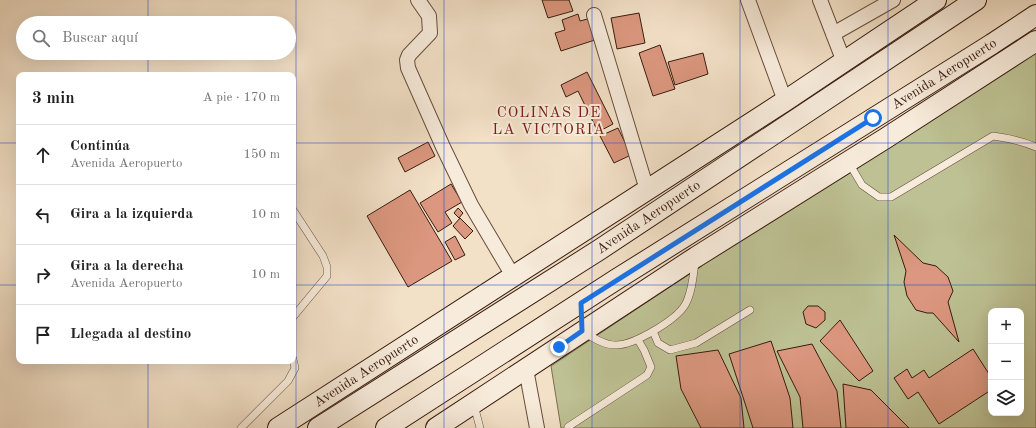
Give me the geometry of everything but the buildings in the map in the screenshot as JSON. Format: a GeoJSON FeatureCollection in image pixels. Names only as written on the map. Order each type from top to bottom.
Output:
{"type":"FeatureCollection","features":[{"type":"Feature","properties":{"kind":"main road","name":"Avenida Aeropuerto"},"geometry":{"type":"LineString","coordinates":[[278,428],[785,101],[936,0]]}},
{"type":"Feature","properties":{"kind":"main road","name":"Avenida Aeropuerto"},"geometry":{"type":"LineString","coordinates":[[318,428],[599,250],[976,0]]}},
{"type":"Feature","properties":{"kind":"main road","name":"Avenida Aeropuerto"},"geometry":{"type":"LineString","coordinates":[[386,428],[1036,15]]}},
{"type":"Feature","properties":{"kind":"main road","name":"Avenida Aeropuerto"},"geometry":{"type":"LineString","coordinates":[[440,427],[582,331],[696,257],[848,162],[1036,41]]}},
{"type":"Feature","properties":{"kind":"main road"},"geometry":{"type":"LineString","coordinates":[[985,74],[992,44]]}},
{"type":"Feature","properties":{"kind":"main road"},"geometry":{"type":"LineString","coordinates":[[556,319],[582,331],[581,303]]}},
{"type":"Feature","properties":{"kind":"main road"},"geometry":{"type":"LineString","coordinates":[[438,353],[445,319],[472,331]]}},
{"type":"Feature","properties":{"kind":"street"},"geometry":{"type":"LineString","coordinates":[[418,0],[429,16],[430,33],[409,55],[406,60],[408,68],[443,147],[471,205],[513,276]]}},
{"type":"Feature","properties":{"kind":"street"},"geometry":{"type":"LineString","coordinates":[[748,0],[785,101]]}},
{"type":"Feature","properties":{"kind":"street"},"geometry":{"type":"LineString","coordinates":[[820,0],[844,62]]}},
{"type":"Feature","properties":{"kind":"street"},"geometry":{"type":"LineString","coordinates":[[833,34],[893,0]]}},
{"type":"Feature","properties":{"kind":"street"},"geometry":{"type":"LineString","coordinates":[[594,15],[647,190]]}},
{"type":"Feature","properties":{"kind":"street"},"geometry":{"type":"LineString","coordinates":[[526,369],[537,428]]}},
{"type":"Feature","properties":{"kind":"lane"},"geometry":{"type":"LineString","coordinates":[[848,162],[862,185],[879,197],[891,197],[993,136],[1019,140],[1036,147]]}},
{"type":"Feature","properties":{"kind":"lane"},"geometry":{"type":"LineString","coordinates":[[296,215],[323,256],[327,267],[327,276],[296,313]]}},
{"type":"Feature","properties":{"kind":"lane"},"geometry":{"type":"LineString","coordinates":[[582,331],[599,341],[615,345],[638,340],[653,331],[685,305],[690,290],[696,257]]}},
{"type":"Feature","properties":{"kind":"lane"},"geometry":{"type":"LineString","coordinates":[[653,331],[658,343],[670,350],[696,343],[750,310]]}},
{"type":"Feature","properties":{"kind":"lane"},"geometry":{"type":"LineString","coordinates":[[568,427],[647,375],[651,367],[638,340]]}},
{"type":"Feature","properties":{"kind":"lane"},"geometry":{"type":"LineString","coordinates":[[241,428],[288,382],[295,368],[294,364]]}},
{"type":"Feature","properties":{"kind":"lane"},"geometry":{"type":"LineString","coordinates":[[474,404],[480,428]]}},
{"type":"Feature","properties":{"kind":"green space"},"geometry":{"type":"Polygon","coordinates":[[[1036,43],[1036,428],[561,428],[551,366],[1036,43]]]}},
{"type":"Feature","properties":{"kind":"district","name":"COLINAS DE LA VICTORIA"},"geometry":{"type":"Point","coordinates":[549,122]}},
{"type":"Feature","properties":{"kind":"route"},"geometry":{"type":"LineString","coordinates":[[559,347],[582,331],[581,303],[873,118]]}}]}
